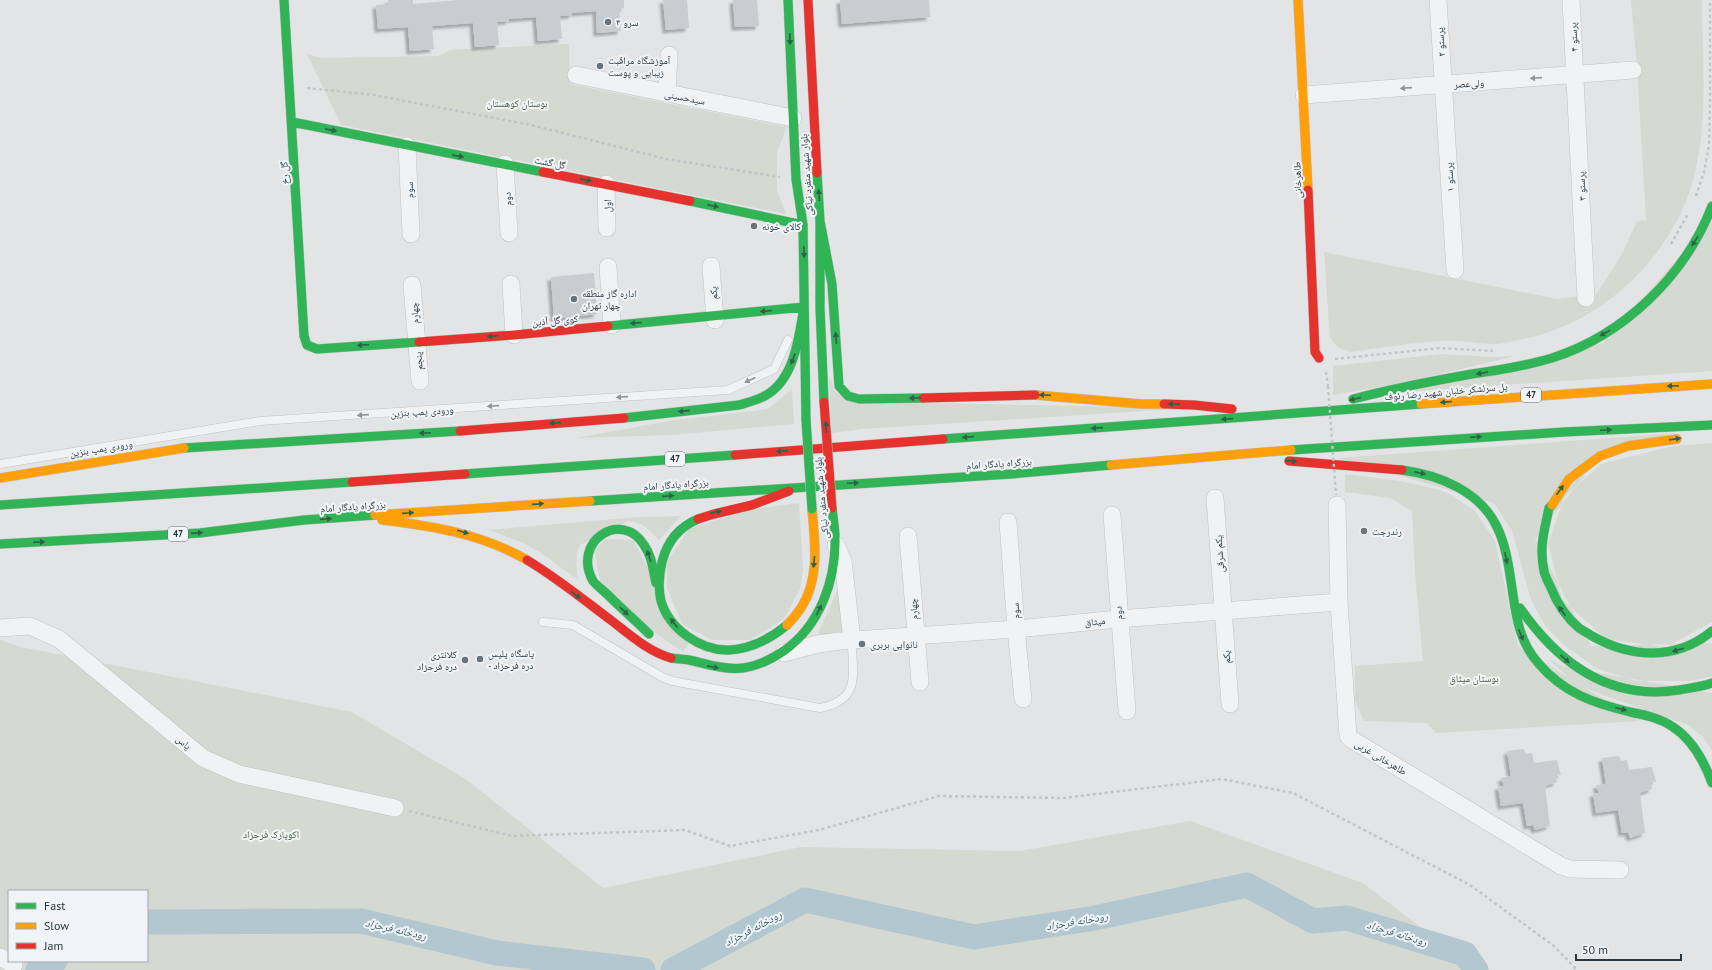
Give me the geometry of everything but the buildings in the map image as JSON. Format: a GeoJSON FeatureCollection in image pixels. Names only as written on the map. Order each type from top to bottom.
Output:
{"type":"FeatureCollection","features":[{"type":"Feature","properties":{"kind":"main road","name":"گل رخ"},"geometry":{"type":"LineString","coordinates":[[284,0],[304,336],[307,345]]}},
{"type":"Feature","properties":{"kind":"main road","name":"بلوار شهید منفرد نیاکی"},"geometry":{"type":"LineString","coordinates":[[788,0],[796,179],[803,225],[806,420],[815,559],[811,587],[800,610],[789,625],[767,641],[746,648],[730,650],[701,644],[684,635],[666,613],[658,594],[660,572],[664,553],[671,540],[690,522],[707,514],[752,505],[796,488]]}},
{"type":"Feature","properties":{"kind":"main road","name":"بلوار شهید منفرد نیاکی"},"geometry":{"type":"LineString","coordinates":[[355,516],[439,527],[485,539],[515,553],[551,576],[647,647],[668,657],[690,660],[716,668],[741,669],[769,660],[781,654],[798,640],[807,630],[821,608],[827,592],[835,544],[824,402],[820,308],[820,221],[813,123],[808,0]]}},
{"type":"Feature","properties":{"kind":"main road","name":"طاهرخانی"},"geometry":{"type":"LineString","coordinates":[[1298,0],[1304,95],[1315,352],[1319,358]]}},
{"type":"Feature","properties":{"kind":"main road"},"geometry":{"type":"LineString","coordinates":[[812,71],[820,29]]}},
{"type":"Feature","properties":{"kind":"main road","name":"گل گشت"},"geometry":{"type":"LineString","coordinates":[[292,122],[606,184],[803,225]]}},
{"type":"Feature","properties":{"kind":"main road"},"geometry":{"type":"LineString","coordinates":[[1298,413],[1401,387],[1530,364],[1553,358],[1578,348],[1609,331],[1636,312],[1666,282],[1698,236],[1712,206]]}},
{"type":"Feature","properties":{"kind":"main road"},"geometry":{"type":"LineString","coordinates":[[820,221],[832,284],[839,386],[843,393],[852,399],[869,400],[985,395],[1047,395],[1141,404],[1194,404],[1283,415]]}},
{"type":"Feature","properties":{"kind":"main road"},"geometry":{"type":"LineString","coordinates":[[0,478],[180,448],[450,432],[599,420],[739,405],[758,400],[772,391],[787,374],[795,355],[804,307]]}},
{"type":"Feature","properties":{"kind":"main road","name":"کوی گل آذین"},"geometry":{"type":"LineString","coordinates":[[307,345],[317,348],[514,335],[612,325],[715,318],[804,307]]}},
{"type":"Feature","properties":{"kind":"main road","name":"پل سرلشکر خلبان شهید رضا رئوف"},"geometry":{"type":"LineString","coordinates":[[1298,413],[1561,393],[1712,384]]}},
{"type":"Feature","properties":{"kind":"main road","name":"47"},"geometry":{"type":"LineString","coordinates":[[0,504],[647,461],[1298,413]]}},
{"type":"Feature","properties":{"kind":"main road","name":"بزرگراه یادگار امام"},"geometry":{"type":"LineString","coordinates":[[0,544],[200,533],[304,520],[355,516],[1011,474],[1353,445],[1564,432],[1712,425]]}},
{"type":"Feature","properties":{"kind":"main road"},"geometry":{"type":"LineString","coordinates":[[1712,430],[1688,437],[1630,446],[1601,455],[1580,468],[1562,487],[1552,503],[1544,522],[1542,564],[1546,580],[1559,607],[1569,620],[1584,634],[1604,644],[1623,651],[1664,654],[1686,647],[1712,631]]}},
{"type":"Feature","properties":{"kind":"main road"},"geometry":{"type":"LineString","coordinates":[[1224,456],[1390,468],[1422,473],[1447,481],[1480,504],[1494,520],[1502,540],[1514,597],[1518,626],[1525,646],[1549,675],[1566,688],[1585,699],[1645,715],[1673,727],[1684,736],[1695,749],[1712,783]]}},
{"type":"Feature","properties":{"kind":"main road"},"geometry":{"type":"LineString","coordinates":[[655,638],[594,582],[588,573],[588,550],[592,543],[604,532],[616,530],[629,531],[637,536],[645,545],[649,556],[658,594]]}},
{"type":"Feature","properties":{"kind":"main road"},"geometry":{"type":"LineString","coordinates":[[1514,597],[1531,627],[1564,658],[1589,676],[1612,684],[1650,692],[1677,692],[1712,683]]}},
{"type":"Feature","properties":{"kind":"main road"},"geometry":{"type":"LineString","coordinates":[[668,647],[690,660]]}},
{"type":"Feature","properties":{"kind":"street","name":"پرستو ۲"},"geometry":{"type":"LineString","coordinates":[[1438,0],[1443,85]]}},
{"type":"Feature","properties":{"kind":"street","name":"پرستو ۴"},"geometry":{"type":"LineString","coordinates":[[1571,0],[1575,74]]}},
{"type":"Feature","properties":{"kind":"street"},"geometry":{"type":"LineString","coordinates":[[667,93],[669,55]]}},
{"type":"Feature","properties":{"kind":"street","name":"ولی‌عصر"},"geometry":{"type":"LineString","coordinates":[[1304,95],[1633,70]]}},
{"type":"Feature","properties":{"kind":"street","name":"پرستو ۳"},"geometry":{"type":"LineString","coordinates":[[1575,74],[1586,298]]}},
{"type":"Feature","properties":{"kind":"street","name":"سیدحسینی"},"geometry":{"type":"LineString","coordinates":[[576,75],[793,118]]}},
{"type":"Feature","properties":{"kind":"street","name":"پرستو ۱"},"geometry":{"type":"LineString","coordinates":[[1443,85],[1455,270]]}},
{"type":"Feature","properties":{"kind":"street","name":"سوم"},"geometry":{"type":"LineString","coordinates":[[408,146],[411,234]]}},
{"type":"Feature","properties":{"kind":"street","name":"دوم"},"geometry":{"type":"LineString","coordinates":[[505,164],[509,233]]}},
{"type":"Feature","properties":{"kind":"street","name":"اول"},"geometry":{"type":"LineString","coordinates":[[606,184],[607,228]]}},
{"type":"Feature","properties":{"kind":"street","name":"یکم"},"geometry":{"type":"LineString","coordinates":[[711,266],[715,318]]}},
{"type":"Feature","properties":{"kind":"street"},"geometry":{"type":"LineString","coordinates":[[608,267],[612,325]]}},
{"type":"Feature","properties":{"kind":"street"},"geometry":{"type":"LineString","coordinates":[[511,284],[514,335]]}},
{"type":"Feature","properties":{"kind":"street","name":"چهارم"},"geometry":{"type":"LineString","coordinates":[[412,285],[416,341]]}},
{"type":"Feature","properties":{"kind":"street","name":"پنجم"},"geometry":{"type":"LineString","coordinates":[[416,341],[420,381]]}},
{"type":"Feature","properties":{"kind":"street","name":"یکم شرقی"},"geometry":{"type":"LineString","coordinates":[[1215,498],[1222,611]]}},
{"type":"Feature","properties":{"kind":"street","name":"طاهرخانی غربی"},"geometry":{"type":"LineString","coordinates":[[1336,500],[1338,602],[1348,736],[1353,741],[1561,866],[1570,869],[1620,870]]}},
{"type":"Feature","properties":{"kind":"street","name":"دوم"},"geometry":{"type":"LineString","coordinates":[[1112,515],[1118,619],[1126,711]]}},
{"type":"Feature","properties":{"kind":"street","name":"سوم"},"geometry":{"type":"LineString","coordinates":[[1008,522],[1023,699]]}},
{"type":"Feature","properties":{"kind":"street","name":"چهارم"},"geometry":{"type":"LineString","coordinates":[[908,536],[915,636],[920,682]]}},
{"type":"Feature","properties":{"kind":"street"},"geometry":{"type":"LineString","coordinates":[[835,544],[843,561],[852,640]]}},
{"type":"Feature","properties":{"kind":"street","name":"میثاق"},"geometry":{"type":"LineString","coordinates":[[781,654],[818,644],[852,640],[1016,629],[1118,619],[1338,602]]}},
{"type":"Feature","properties":{"kind":"street","name":"یکم"},"geometry":{"type":"LineString","coordinates":[[1222,611],[1230,704]]}},
{"type":"Feature","properties":{"kind":"street","name":"یاس"},"geometry":{"type":"LineString","coordinates":[[0,628],[30,626],[59,639],[203,758],[239,774],[395,808]]}},
{"type":"Feature","properties":{"kind":"lane","name":"ورودی پمپ بنزین"},"geometry":{"type":"LineString","coordinates":[[0,464],[260,421],[728,390],[774,369],[804,307]]}},
{"type":"Feature","properties":{"kind":"lane"},"geometry":{"type":"LineString","coordinates":[[543,622],[573,625],[662,678],[820,708],[831,706],[841,701],[851,690],[853,685],[852,640]]}},
{"type":"Feature","properties":{"kind":"path"},"geometry":{"type":"LineString","coordinates":[[290,86],[374,95],[532,124],[666,159],[796,179]]}},
{"type":"Feature","properties":{"kind":"path"},"geometry":{"type":"LineString","coordinates":[[1328,386],[1336,500]]}},
{"type":"Feature","properties":{"kind":"path"},"geometry":{"type":"LineString","coordinates":[[395,808],[512,836],[685,830],[730,846],[819,830],[939,796],[1063,798],[1222,779],[1293,793],[1470,885],[1554,946],[1577,970]]}},
{"type":"Feature","properties":{"kind":"green space"},"geometry":{"type":"Polygon","coordinates":[[[1631,0],[1702,0],[1703,106],[1700,148],[1687,198],[1673,227],[1656,254],[1634,278],[1610,299],[1583,317],[1554,330],[1523,339],[1497,344],[1451,341],[1409,344],[1350,352],[1339,348],[1330,338],[1324,252],[1557,299],[1597,294],[1623,252],[1637,221],[1646,220],[1637,66],[1631,0]]]}},
{"type":"Feature","properties":{"kind":"green space","name":"بوستان کوهستان"},"geometry":{"type":"Polygon","coordinates":[[[569,44],[570,84],[787,127],[777,152],[777,190],[786,214],[341,125],[307,54],[322,58],[438,56],[450,50],[569,44]]]}},
{"type":"Feature","properties":{"kind":"green space"},"geometry":{"type":"Polygon","coordinates":[[[1712,220],[1712,371],[1402,392],[1603,343],[1712,220]]]}},
{"type":"Feature","properties":{"kind":"green space"},"geometry":{"type":"Polygon","coordinates":[[[1441,354],[1493,357],[1516,356],[1398,384],[1333,395],[1333,366],[1441,354]]]}},
{"type":"Feature","properties":{"kind":"green space"},"geometry":{"type":"Polygon","coordinates":[[[829,377],[836,393],[923,403],[1190,408],[863,429],[831,433],[829,377]]]}},
{"type":"Feature","properties":{"kind":"green space"},"geometry":{"type":"Polygon","coordinates":[[[792,389],[794,424],[671,435],[576,438],[669,421],[768,409],[792,389]]]}},
{"type":"Feature","properties":{"kind":"green space"},"geometry":{"type":"Polygon","coordinates":[[[1677,433],[1605,449],[1535,539],[1591,646],[1712,643],[1712,676],[1689,681],[1636,681],[1596,668],[1563,644],[1545,625],[1531,600],[1512,531],[1494,503],[1339,458],[1677,433]]]}},
{"type":"Feature","properties":{"kind":"green space"},"geometry":{"type":"Polygon","coordinates":[[[1712,443],[1712,622],[1666,647],[1606,639],[1562,599],[1548,543],[1565,496],[1601,464],[1674,446],[1712,443]]]}},
{"type":"Feature","properties":{"kind":"green space","name":"بوستان میثاق"},"geometry":{"type":"Polygon","coordinates":[[[1345,474],[1400,481],[1440,490],[1453,496],[1475,511],[1495,541],[1518,646],[1639,721],[1436,733],[1427,723],[1364,721],[1355,701],[1355,666],[1423,661],[1415,572],[1412,511],[1390,498],[1345,492],[1345,474]]]}},
{"type":"Feature","properties":{"kind":"green space"},"geometry":{"type":"Polygon","coordinates":[[[799,503],[803,569],[800,589],[784,619],[750,640],[712,640],[682,624],[667,588],[667,562],[689,529],[752,509],[799,503]]]}},
{"type":"Feature","properties":{"kind":"green space"},"geometry":{"type":"Polygon","coordinates":[[[681,516],[659,540],[645,527],[628,521],[580,545],[576,563],[578,580],[540,552],[523,543],[489,530],[638,517],[681,516]]]}},
{"type":"Feature","properties":{"kind":"green space"},"geometry":{"type":"Polygon","coordinates":[[[606,539],[633,540],[688,644],[683,652],[651,630],[601,585],[594,550],[606,539]]]}},
{"type":"Feature","properties":{"kind":"green space"},"geometry":{"type":"Polygon","coordinates":[[[839,586],[842,633],[817,636],[839,586]]]}},
{"type":"Feature","properties":{"kind":"green space","name":"اکوپارک فرحزاد"},"geometry":{"type":"Polygon","coordinates":[[[0,640],[21,647],[352,712],[467,780],[603,888],[801,847],[1020,851],[1190,821],[1363,883],[1476,970],[0,970],[0,640]]]}},
{"type":"Feature","properties":{"kind":"green space"},"geometry":{"type":"Polygon","coordinates":[[[1548,659],[1565,667],[1712,693],[1712,750],[1702,736],[1688,725],[1600,694],[1580,685],[1567,676],[1548,659]]]}},
{"type":"Feature","properties":{"kind":"waterway","name":"رودخانه فرحزاد"},"geometry":{"type":"LineString","coordinates":[[673,970],[805,900],[974,937],[1095,918],[1247,885],[1313,921],[1347,918],[1465,954],[1476,970]]}},
{"type":"Feature","properties":{"kind":"waterway","name":"رودخانه فرحزاد"},"geometry":{"type":"LineString","coordinates":[[148,922],[361,921],[497,953],[643,970]]}},
{"type":"Feature","properties":{"kind":"waterway","name":"رودخانه فرحزاد"},"geometry":{"type":"LineString","coordinates":[[38,970],[53,962]]}},
{"type":"Feature","properties":{"kind":"traffic: fast"},"geometry":{"type":"LineString","coordinates":[[284,0],[304,336],[307,345],[317,349],[419,342]]}},
{"type":"Feature","properties":{"kind":"traffic: fast"},"geometry":{"type":"LineString","coordinates":[[788,0],[796,179],[803,225],[806,420]]}},
{"type":"Feature","properties":{"kind":"traffic: fast"},"geometry":{"type":"LineString","coordinates":[[292,122],[543,172]]}},
{"type":"Feature","properties":{"kind":"traffic: fast"},"geometry":{"type":"LineString","coordinates":[[817,173],[820,221],[820,308],[824,402]]}},
{"type":"Feature","properties":{"kind":"traffic: fast"},"geometry":{"type":"LineString","coordinates":[[690,201],[803,225]]}},
{"type":"Feature","properties":{"kind":"traffic: fast"},"geometry":{"type":"LineString","coordinates":[[1353,399],[1427,382],[1512,368],[1552,358],[1578,348],[1604,334],[1649,300],[1686,256],[1700,232],[1712,206]]}},
{"type":"Feature","properties":{"kind":"traffic: fast"},"geometry":{"type":"LineString","coordinates":[[820,221],[832,284],[839,386],[848,396],[859,399],[923,398]]}},
{"type":"Feature","properties":{"kind":"traffic: fast"},"geometry":{"type":"LineString","coordinates":[[608,326],[804,307]]}},
{"type":"Feature","properties":{"kind":"traffic: fast"},"geometry":{"type":"LineString","coordinates":[[624,418],[739,405],[765,396],[777,387],[790,367],[798,343],[804,307]]}},
{"type":"Feature","properties":{"kind":"traffic: fast"},"geometry":{"type":"LineString","coordinates":[[943,439],[1421,404]]}},
{"type":"Feature","properties":{"kind":"traffic: fast"},"geometry":{"type":"LineString","coordinates":[[806,420],[812,509]]}},
{"type":"Feature","properties":{"kind":"traffic: fast"},"geometry":{"type":"LineString","coordinates":[[1291,450],[1564,432],[1712,425]]}},
{"type":"Feature","properties":{"kind":"traffic: fast"},"geometry":{"type":"LineString","coordinates":[[184,448],[460,431]]}},
{"type":"Feature","properties":{"kind":"traffic: fast"},"geometry":{"type":"LineString","coordinates":[[465,474],[735,455]]}},
{"type":"Feature","properties":{"kind":"traffic: fast"},"geometry":{"type":"LineString","coordinates":[[590,501],[1011,474],[1111,465]]}},
{"type":"Feature","properties":{"kind":"traffic: fast"},"geometry":{"type":"LineString","coordinates":[[1402,470],[1430,476],[1457,487],[1469,494],[1490,514],[1497,527],[1505,549],[1517,619],[1523,638],[1532,656],[1539,664],[1569,690],[1580,696],[1616,709],[1652,717],[1673,727],[1686,738],[1697,752],[1712,783]]}},
{"type":"Feature","properties":{"kind":"traffic: fast"},"geometry":{"type":"LineString","coordinates":[[0,505],[352,482]]}},
{"type":"Feature","properties":{"kind":"traffic: fast"},"geometry":{"type":"LineString","coordinates":[[1552,505],[1549,508],[1543,540],[1542,554],[1544,571],[1559,605],[1570,620],[1579,628],[1592,636],[1622,649],[1653,653],[1668,652],[1684,648],[1698,641],[1712,631]]}},
{"type":"Feature","properties":{"kind":"traffic: fast"},"geometry":{"type":"LineString","coordinates":[[671,658],[723,667],[743,668],[754,666],[770,659],[785,650],[797,640],[808,628],[824,600],[833,570],[835,534],[832,508]]}},
{"type":"Feature","properties":{"kind":"traffic: fast"},"geometry":{"type":"LineString","coordinates":[[0,544],[200,533],[304,520],[375,515]]}},
{"type":"Feature","properties":{"kind":"traffic: fast"},"geometry":{"type":"LineString","coordinates":[[698,519],[685,526],[675,536],[667,548],[662,562],[659,591],[661,601],[671,621],[697,642],[708,647],[729,650],[745,648],[760,642],[774,635],[787,625]]}},
{"type":"Feature","properties":{"kind":"traffic: fast"},"geometry":{"type":"LineString","coordinates":[[649,634],[593,581],[588,566],[589,553],[594,543],[602,534],[612,530],[624,530],[635,535],[644,545],[649,554],[656,583]]}},
{"type":"Feature","properties":{"kind":"traffic: fast"},"geometry":{"type":"LineString","coordinates":[[1520,608],[1551,646],[1588,674],[1608,683],[1630,690],[1654,692],[1679,690],[1712,683]]}},
{"type":"Feature","properties":{"kind":"traffic: slow"},"geometry":{"type":"LineString","coordinates":[[1298,0],[1308,190]]}},
{"type":"Feature","properties":{"kind":"traffic: slow"},"geometry":{"type":"LineString","coordinates":[[1421,404],[1712,384]]}},
{"type":"Feature","properties":{"kind":"traffic: slow"},"geometry":{"type":"LineString","coordinates":[[1035,395],[1141,404],[1164,404]]}},
{"type":"Feature","properties":{"kind":"traffic: slow"},"geometry":{"type":"LineString","coordinates":[[1552,505],[1569,479],[1600,456],[1628,446],[1677,439]]}},
{"type":"Feature","properties":{"kind":"traffic: slow"},"geometry":{"type":"LineString","coordinates":[[0,478],[184,448]]}},
{"type":"Feature","properties":{"kind":"traffic: slow"},"geometry":{"type":"LineString","coordinates":[[1111,465],[1291,450]]}},
{"type":"Feature","properties":{"kind":"traffic: slow"},"geometry":{"type":"LineString","coordinates":[[375,515],[590,501]]}},
{"type":"Feature","properties":{"kind":"traffic: slow"},"geometry":{"type":"LineString","coordinates":[[787,625],[801,608],[807,597],[814,573],[815,547],[812,509]]}},
{"type":"Feature","properties":{"kind":"traffic: slow"},"geometry":{"type":"LineString","coordinates":[[382,520],[457,532],[493,544],[527,560]]}},
{"type":"Feature","properties":{"kind":"traffic: jam"},"geometry":{"type":"LineString","coordinates":[[808,0],[817,173]]}},
{"type":"Feature","properties":{"kind":"traffic: jam"},"geometry":{"type":"LineString","coordinates":[[543,172],[690,201]]}},
{"type":"Feature","properties":{"kind":"traffic: jam"},"geometry":{"type":"LineString","coordinates":[[1308,190],[1315,352],[1319,358]]}},
{"type":"Feature","properties":{"kind":"traffic: jam"},"geometry":{"type":"LineString","coordinates":[[419,342],[608,326]]}},
{"type":"Feature","properties":{"kind":"traffic: jam"},"geometry":{"type":"LineString","coordinates":[[923,398],[1035,395]]}},
{"type":"Feature","properties":{"kind":"traffic: jam"},"geometry":{"type":"LineString","coordinates":[[824,402],[832,508]]}},
{"type":"Feature","properties":{"kind":"traffic: jam"},"geometry":{"type":"LineString","coordinates":[[1164,404],[1194,405],[1232,409]]}},
{"type":"Feature","properties":{"kind":"traffic: jam"},"geometry":{"type":"LineString","coordinates":[[460,431],[624,418]]}},
{"type":"Feature","properties":{"kind":"traffic: jam"},"geometry":{"type":"LineString","coordinates":[[735,455],[943,439]]}},
{"type":"Feature","properties":{"kind":"traffic: jam"},"geometry":{"type":"LineString","coordinates":[[1289,461],[1402,470]]}},
{"type":"Feature","properties":{"kind":"traffic: jam"},"geometry":{"type":"LineString","coordinates":[[352,482],[465,474]]}},
{"type":"Feature","properties":{"kind":"traffic: jam"},"geometry":{"type":"LineString","coordinates":[[698,519],[752,505],[789,491]]}},
{"type":"Feature","properties":{"kind":"traffic: jam"},"geometry":{"type":"LineString","coordinates":[[527,560],[570,589],[640,642],[655,652],[671,658]]}},
{"type":"Feature","properties":{"kind":"place","name":"سرو ۴"},"geometry":{"type":"Point","coordinates":[608,22]}},
{"type":"Feature","properties":{"kind":"place","name":"آموزشگاه مراقبت زیبایی و پوست"},"geometry":{"type":"Point","coordinates":[600,66]}},
{"type":"Feature","properties":{"kind":"place","name":"کالای خونه"},"geometry":{"type":"Point","coordinates":[754,226]}},
{"type":"Feature","properties":{"kind":"place","name":"اداره گاز منطقه چهار تهران"},"geometry":{"type":"Point","coordinates":[574,299]}},
{"type":"Feature","properties":{"kind":"place","name":"رندرجت"},"geometry":{"type":"Point","coordinates":[1364,531]}},
{"type":"Feature","properties":{"kind":"place","name":"نانوایی بربری"},"geometry":{"type":"Point","coordinates":[862,644]}},
{"type":"Feature","properties":{"kind":"place","name":"پاسگاه پلیس - دره فرحزاد"},"geometry":{"type":"Point","coordinates":[480,659]}},
{"type":"Feature","properties":{"kind":"place","name":"کلانتری دره فرحزاد"},"geometry":{"type":"Point","coordinates":[465,660]}}]}
